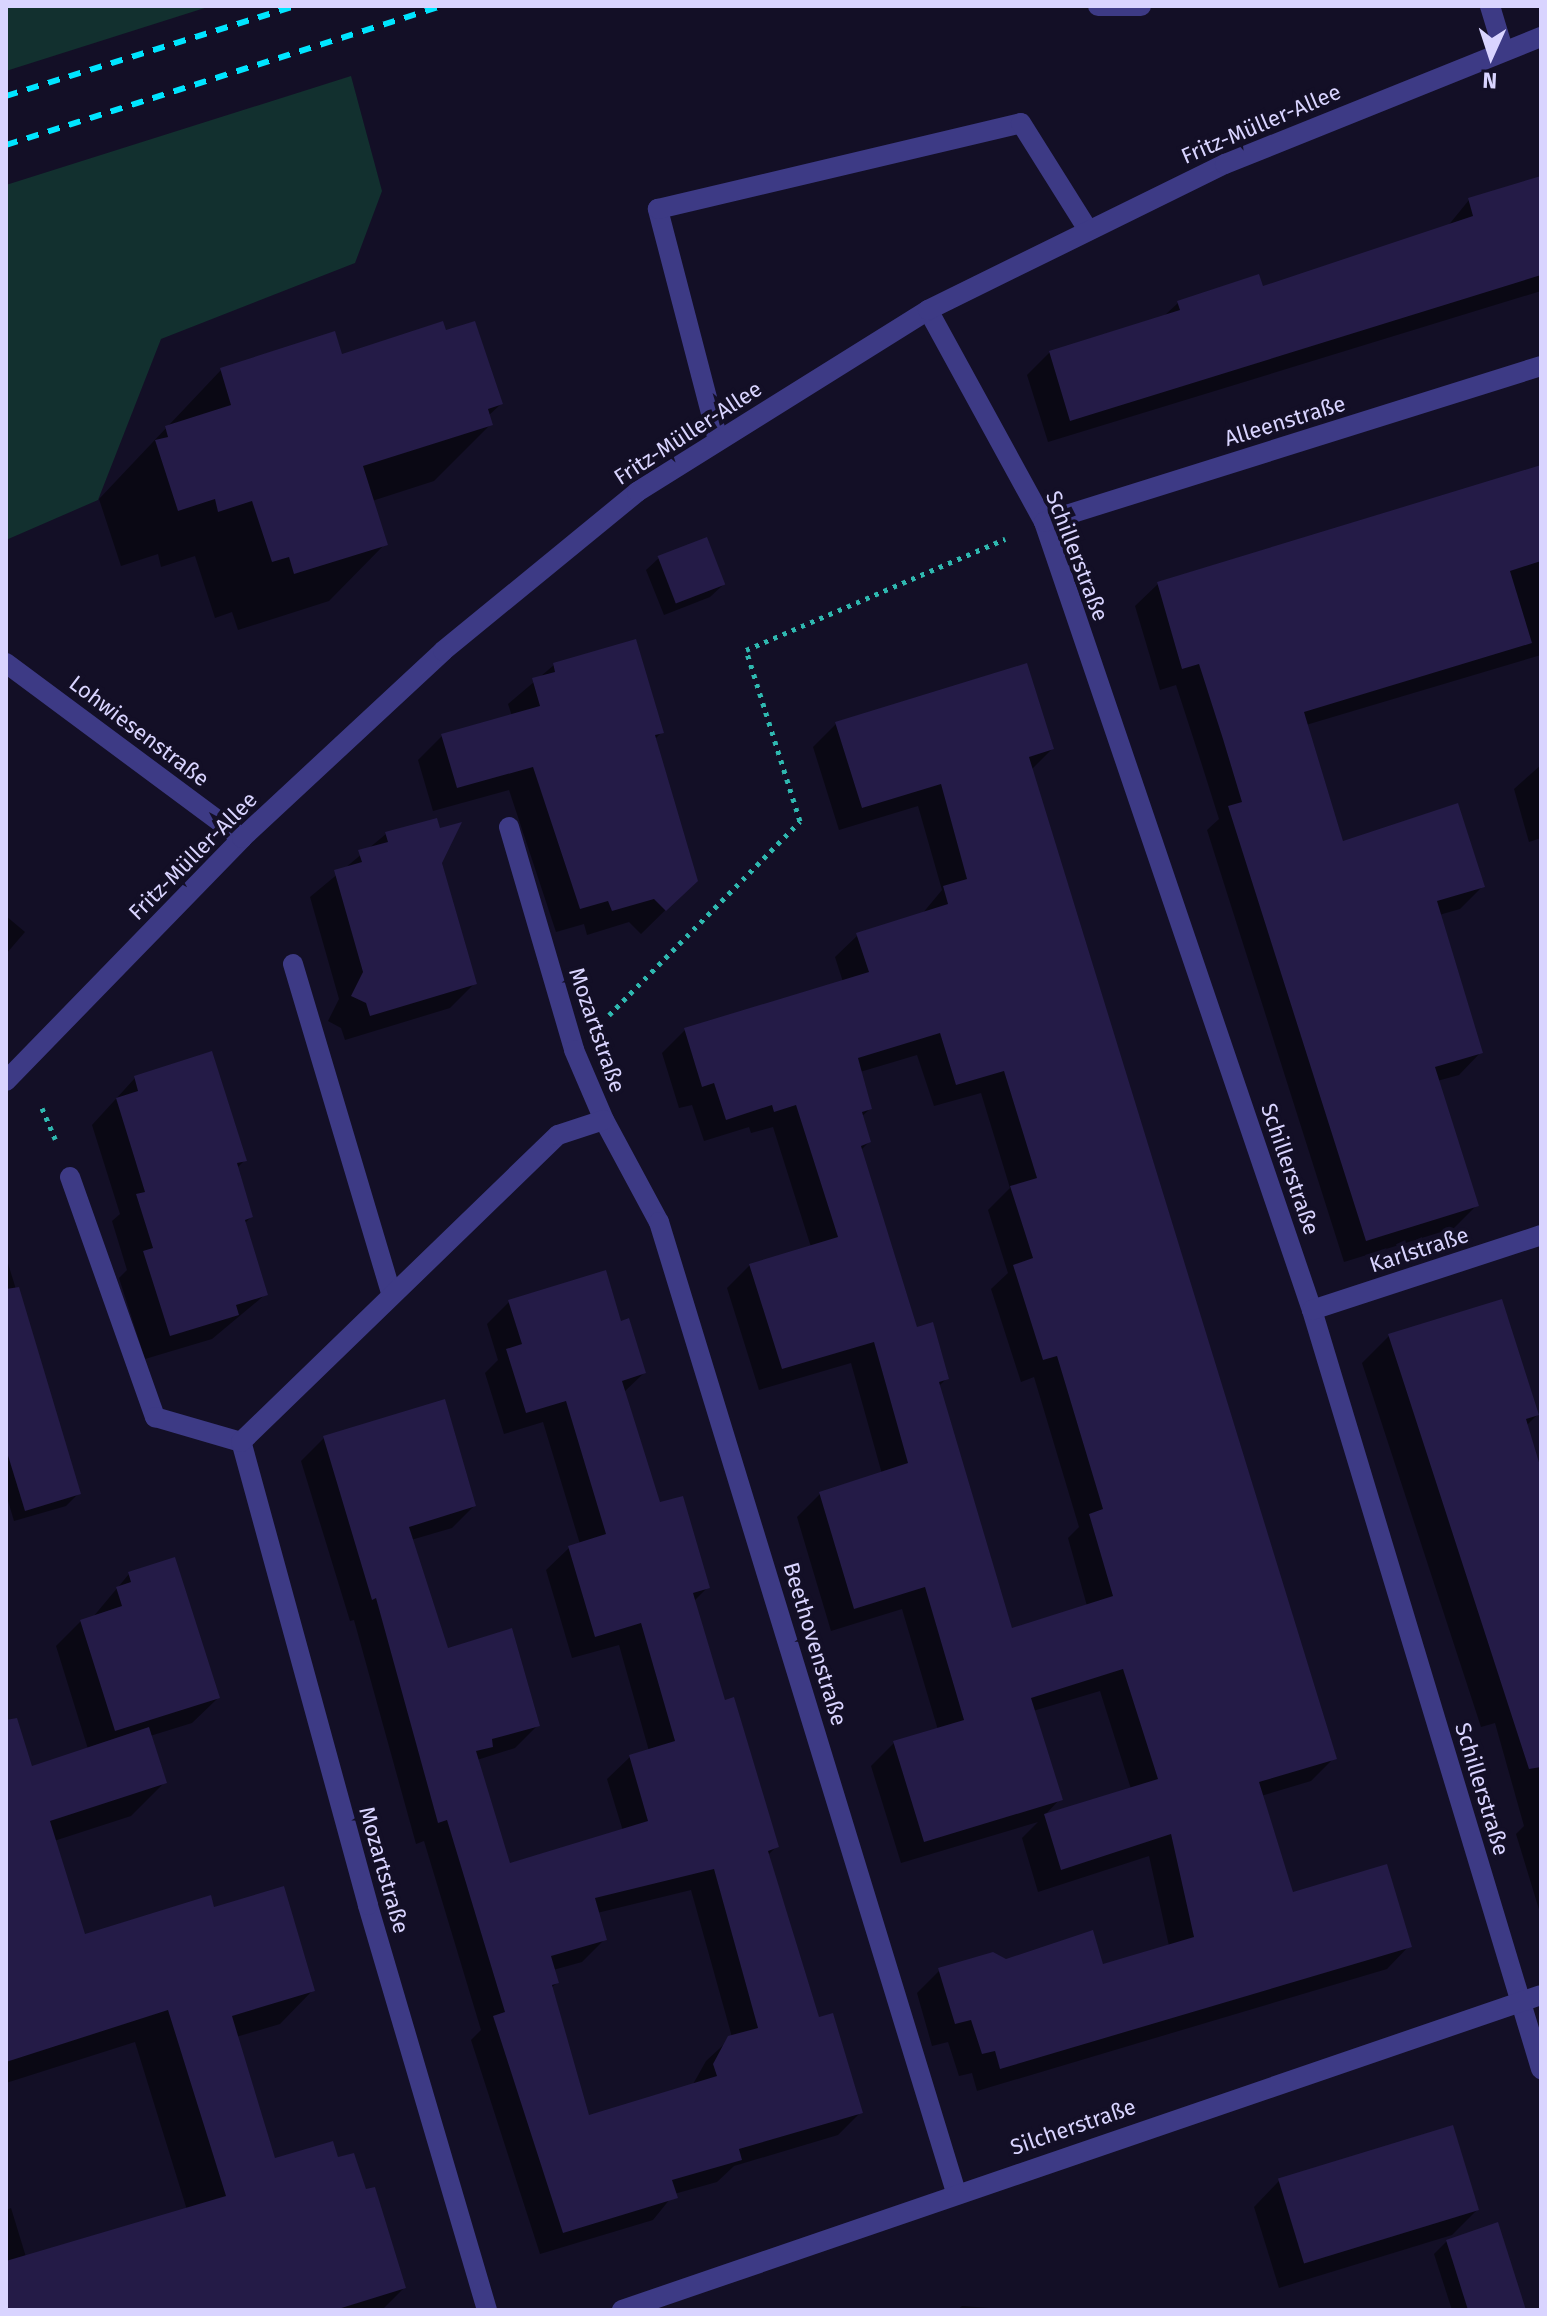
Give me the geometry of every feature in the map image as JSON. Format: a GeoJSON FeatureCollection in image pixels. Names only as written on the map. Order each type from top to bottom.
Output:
{"type":"FeatureCollection","features":[{"type":"Feature","properties":{"kind":"street"},"geometry":{"type":"LineString","coordinates":[[1098,6],[1141,6]]}},
{"type":"Feature","properties":{"kind":"street"},"geometry":{"type":"LineString","coordinates":[[1490,6],[1503,49]]}},
{"type":"Feature","properties":{"kind":"street","name":"Fritz-Müller-Allee"},"geometry":{"type":"LineString","coordinates":[[6,1081],[242,838],[443,651],[637,492],[928,310],[1225,164],[1503,49],[1541,37]]}},
{"type":"Feature","properties":{"kind":"street"},"geometry":{"type":"LineString","coordinates":[[718,440],[658,209],[1021,123],[1088,230]]}},
{"type":"Feature","properties":{"kind":"street","name":"Schillerstraße"},"geometry":{"type":"LineString","coordinates":[[928,310],[1044,522],[1312,1310],[1541,2069]]}},
{"type":"Feature","properties":{"kind":"street","name":"Alleenstraße"},"geometry":{"type":"LineString","coordinates":[[1044,522],[1541,366]]}},
{"type":"Feature","properties":{"kind":"street","name":"Lohwiesenstraße"},"geometry":{"type":"LineString","coordinates":[[6,663],[242,838]]}},
{"type":"Feature","properties":{"kind":"street","name":"Mozartstraße"},"geometry":{"type":"LineString","coordinates":[[487,2310],[368,1905],[241,1442],[391,1292],[558,1135],[604,1120],[574,1050],[509,827]]}},
{"type":"Feature","properties":{"kind":"street"},"geometry":{"type":"LineString","coordinates":[[293,964],[391,1292]]}},
{"type":"Feature","properties":{"kind":"street","name":"Beethovenstraße"},"geometry":{"type":"LineString","coordinates":[[604,1120],[659,1222],[956,2192]]}},
{"type":"Feature","properties":{"kind":"street"},"geometry":{"type":"LineString","coordinates":[[70,1177],[155,1417],[241,1442]]}},
{"type":"Feature","properties":{"kind":"street","name":"Karlstraße"},"geometry":{"type":"LineString","coordinates":[[1312,1310],[1541,1235]]}},
{"type":"Feature","properties":{"kind":"street","name":"Silcherstraße"},"geometry":{"type":"LineString","coordinates":[[622,2310],[956,2192],[1541,1995]]}},
{"type":"Feature","properties":{"kind":"path"},"geometry":{"type":"LineString","coordinates":[[574,1050],[800,821],[746,650],[1044,522]]}},
{"type":"Feature","properties":{"kind":"path"},"geometry":{"type":"LineString","coordinates":[[23,1063],[70,1177]]}},
{"type":"Feature","properties":{"kind":"green space"},"geometry":{"type":"Polygon","coordinates":[[[6,6],[211,6],[6,71],[6,6]]]}},
{"type":"Feature","properties":{"kind":"green space"},"geometry":{"type":"Polygon","coordinates":[[[351,76],[382,191],[355,263],[161,339],[98,500],[6,540],[6,185],[351,76]]]}},
{"type":"Feature","properties":{"kind":"building"},"geometry":{"type":"Polygon","coordinates":[[[1541,176],[1541,275],[1070,421],[1049,351],[1180,310],[1177,301],[1259,274],[1263,286],[1473,216],[1468,198],[1541,176]]]}},
{"type":"Feature","properties":{"kind":"building"},"geometry":{"type":"Polygon","coordinates":[[[443,321],[446,330],[475,321],[503,404],[488,409],[493,425],[363,466],[388,545],[294,574],[289,557],[272,562],[252,501],[218,512],[215,499],[178,511],[155,440],[168,437],[165,426],[231,405],[220,368],[335,331],[342,354],[443,321]]]}},
{"type":"Feature","properties":{"kind":"building"},"geometry":{"type":"Polygon","coordinates":[[[1541,465],[1541,561],[1510,571],[1532,643],[1304,712],[1343,841],[1458,803],[1485,887],[1437,901],[1483,1053],[1435,1067],[1479,1206],[1366,1241],[1228,806],[1242,802],[1223,739],[1199,664],[1182,669],[1157,582],[1541,465]]]}},
{"type":"Feature","properties":{"kind":"building"},"geometry":{"type":"Polygon","coordinates":[[[707,537],[725,585],[676,604],[658,556],[707,537]]]}},
{"type":"Feature","properties":{"kind":"building"},"geometry":{"type":"Polygon","coordinates":[[[636,639],[664,733],[655,735],[698,881],[666,911],[654,899],[612,911],[608,901],[580,909],[533,767],[457,788],[441,734],[540,706],[532,678],[555,672],[553,663],[636,639]]]}},
{"type":"Feature","properties":{"kind":"building"},"geometry":{"type":"Polygon","coordinates":[[[1027,663],[1054,749],[1029,757],[1337,1759],[1259,1782],[1293,1892],[1387,1864],[1412,1947],[1000,2069],[995,2051],[982,2054],[971,2020],[955,2024],[938,1968],[993,1952],[1006,1959],[1093,1930],[1103,1964],[1194,1937],[1171,1834],[1061,1870],[1044,1814],[1158,1779],[1123,1669],[1031,1698],[1063,1800],[924,1842],[893,1741],[964,1720],[925,1587],[854,1609],[819,1492],[908,1463],[874,1342],[782,1369],[749,1264],[838,1237],[796,1105],[774,1112],[772,1105],[726,1120],[714,1083],[702,1087],[684,1028],[869,972],[856,933],[948,904],[943,886],[967,879],[941,784],[862,808],[835,722],[1027,663]],[[940,1033],[858,1058],[872,1109],[862,1112],[871,1142],[861,1146],[917,1327],[933,1322],[949,1379],[939,1382],[1012,1628],[1113,1596],[1089,1514],[1103,1509],[1057,1356],[1043,1360],[1013,1265],[1033,1258],[1010,1186],[1037,1178],[1004,1071],[956,1085],[940,1033]]]}},
{"type":"Feature","properties":{"kind":"building"},"geometry":{"type":"Polygon","coordinates":[[[437,818],[440,828],[462,822],[442,863],[477,984],[370,1016],[366,1003],[351,996],[363,972],[334,870],[362,862],[358,850],[388,842],[385,832],[437,818]]]}},
{"type":"Feature","properties":{"kind":"building"},"geometry":{"type":"Polygon","coordinates":[[[212,1051],[247,1161],[237,1163],[253,1217],[245,1220],[268,1295],[236,1305],[239,1315],[170,1336],[143,1251],[153,1248],[136,1194],[145,1192],[116,1098],[138,1091],[134,1076],[212,1051]]]}},
{"type":"Feature","properties":{"kind":"building"},"geometry":{"type":"Polygon","coordinates":[[[606,1270],[621,1321],[629,1318],[646,1373],[622,1381],[660,1502],[683,1496],[710,1588],[693,1593],[725,1700],[734,1697],[779,1847],[768,1851],[819,2017],[833,2013],[863,2113],[739,2149],[742,2160],[672,2180],[678,2198],[563,2233],[493,2016],[505,2012],[447,1820],[438,1823],[376,1598],[372,1600],[323,1436],[445,1399],[476,1506],[409,1527],[448,1648],[512,1628],[540,1726],[492,1739],[493,1747],[476,1751],[510,1863],[648,1821],[629,1755],[675,1741],[641,1623],[595,1637],[568,1546],[606,1534],[566,1401],[526,1413],[506,1349],[522,1344],[508,1300],[606,1270]],[[714,1869],[595,1898],[607,1940],[551,1956],[559,1983],[552,1985],[589,2115],[717,2076],[713,2064],[728,2036],[758,2028],[714,1869]]]}},
{"type":"Feature","properties":{"kind":"building"},"geometry":{"type":"Polygon","coordinates":[[[19,1287],[81,1494],[25,1511],[6,1449],[6,1289],[19,1287]]]}},
{"type":"Feature","properties":{"kind":"building"},"geometry":{"type":"Polygon","coordinates":[[[1502,1299],[1539,1415],[1526,1419],[1541,1469],[1541,1767],[1529,1769],[1388,1334],[1502,1299]]]}},
{"type":"Feature","properties":{"kind":"building"},"geometry":{"type":"Polygon","coordinates":[[[175,1557],[220,1698],[115,1731],[80,1620],[122,1606],[116,1587],[131,1582],[128,1572],[175,1557]]]}},
{"type":"Feature","properties":{"kind":"building"},"geometry":{"type":"Polygon","coordinates":[[[17,1718],[32,1766],[149,1727],[167,1783],[50,1821],[85,1934],[211,1895],[214,1907],[284,1886],[315,1991],[232,2016],[275,2158],[333,2141],[338,2157],[354,2153],[366,2189],[375,2187],[406,2288],[335,2310],[6,2310],[6,2261],[226,2196],[168,2010],[6,2062],[6,1720],[17,1718]]]}},
{"type":"Feature","properties":{"kind":"building"},"geometry":{"type":"Polygon","coordinates":[[[1453,2125],[1479,2210],[1304,2264],[1278,2179],[1453,2125]]]}},
{"type":"Feature","properties":{"kind":"building"},"geometry":{"type":"Polygon","coordinates":[[[1498,2222],[1526,2310],[1468,2310],[1446,2240],[1498,2222]]]}},
{"type":"Feature","properties":{"kind":"railway"},"geometry":{"type":"LineString","coordinates":[[6,96],[295,6]]}},
{"type":"Feature","properties":{"kind":"railway"},"geometry":{"type":"LineString","coordinates":[[6,145],[442,6]]}}]}
